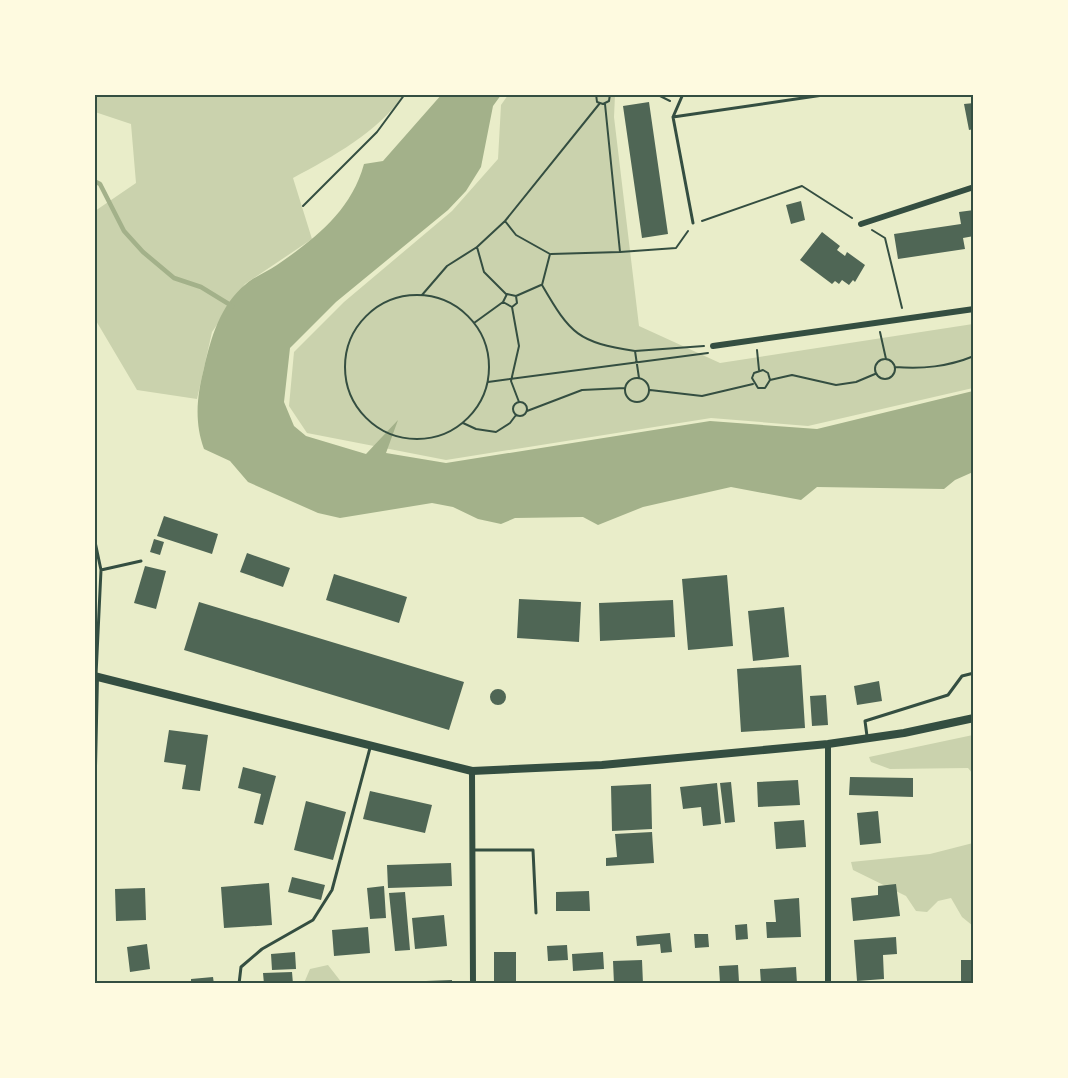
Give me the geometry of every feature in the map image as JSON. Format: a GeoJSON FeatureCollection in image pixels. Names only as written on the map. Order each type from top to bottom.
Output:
{"type":"FeatureCollection","features":[{"type":"Feature","properties":{"kind":"main road"},"geometry":{"type":"LineString","coordinates":[[95,676],[472,771],[602,765],[828,744],[974,718]]}},
{"type":"Feature","properties":{"kind":"street"},"geometry":{"type":"LineString","coordinates":[[861,224],[974,187]]}},
{"type":"Feature","properties":{"kind":"street"},"geometry":{"type":"LineString","coordinates":[[713,346],[974,309]]}},
{"type":"Feature","properties":{"kind":"street"},"geometry":{"type":"LineString","coordinates":[[94,766],[95,676]]}},
{"type":"Feature","properties":{"kind":"street"},"geometry":{"type":"LineString","coordinates":[[828,744],[828,984]]}},
{"type":"Feature","properties":{"kind":"street"},"geometry":{"type":"LineString","coordinates":[[472,771],[473,984]]}},
{"type":"Feature","properties":{"kind":"lane"},"geometry":{"type":"LineString","coordinates":[[683,94],[673,117],[693,224]]}},
{"type":"Feature","properties":{"kind":"lane"},"geometry":{"type":"LineString","coordinates":[[673,117],[830,94]]}},
{"type":"Feature","properties":{"kind":"lane"},"geometry":{"type":"LineString","coordinates":[[94,537],[101,570],[95,676]]}},
{"type":"Feature","properties":{"kind":"lane"},"geometry":{"type":"LineString","coordinates":[[101,570],[141,561]]}},
{"type":"Feature","properties":{"kind":"lane"},"geometry":{"type":"LineString","coordinates":[[867,738],[865,721],[948,695],[963,676],[974,673]]}},
{"type":"Feature","properties":{"kind":"lane"},"geometry":{"type":"LineString","coordinates":[[239,984],[241,967],[262,949],[313,920],[332,890],[370,747]]}},
{"type":"Feature","properties":{"kind":"lane"},"geometry":{"type":"LineString","coordinates":[[472,850],[533,850],[536,913]]}},
{"type":"Feature","properties":{"kind":"path"},"geometry":{"type":"LineString","coordinates":[[303,206],[377,132],[405,94]]}},
{"type":"Feature","properties":{"kind":"path"},"geometry":{"type":"LineString","coordinates":[[596,94],[600,104]]}},
{"type":"Feature","properties":{"kind":"path"},"geometry":{"type":"LineString","coordinates":[[600,104],[609,101],[610,94]]}},
{"type":"Feature","properties":{"kind":"path"},"geometry":{"type":"LineString","coordinates":[[656,94],[678,106]]}},
{"type":"Feature","properties":{"kind":"path"},"geometry":{"type":"LineString","coordinates":[[422,295],[447,266],[477,247],[505,221],[600,104]]}},
{"type":"Feature","properties":{"kind":"path"},"geometry":{"type":"LineString","coordinates":[[605,104],[620,252]]}},
{"type":"Feature","properties":{"kind":"path"},"geometry":{"type":"LineString","coordinates":[[505,221],[516,235],[550,254],[676,248],[693,224],[802,186],[885,238],[905,320]]}},
{"type":"Feature","properties":{"kind":"path"},"geometry":{"type":"LineString","coordinates":[[477,247],[484,272],[507,294],[516,296],[542,285]]}},
{"type":"Feature","properties":{"kind":"path"},"geometry":{"type":"LineString","coordinates":[[550,254],[542,285],[559,314],[585,339],[600,346],[635,351],[713,346]]}},
{"type":"Feature","properties":{"kind":"path"},"geometry":{"type":"LineString","coordinates":[[474,323],[503,302],[507,294]]}},
{"type":"Feature","properties":{"kind":"path"},"geometry":{"type":"LineString","coordinates":[[422,295],[451,304],[474,323],[485,341],[489,361],[488,382],[478,404],[463,423],[446,433],[426,438],[406,438],[383,431],[364,416],[350,395],[345,372],[347,347],[358,325],[375,308],[397,297],[422,295]]}},
{"type":"Feature","properties":{"kind":"path"},"geometry":{"type":"LineString","coordinates":[[512,307],[517,303],[516,296]]}},
{"type":"Feature","properties":{"kind":"path"},"geometry":{"type":"LineString","coordinates":[[503,302],[512,307]]}},
{"type":"Feature","properties":{"kind":"path"},"geometry":{"type":"LineString","coordinates":[[512,307],[519,346],[511,381],[519,402]]}},
{"type":"Feature","properties":{"kind":"path"},"geometry":{"type":"LineString","coordinates":[[880,330],[886,359],[895,367],[920,369],[956,363],[974,356]]}},
{"type":"Feature","properties":{"kind":"path"},"geometry":{"type":"LineString","coordinates":[[756,347],[759,370]]}},
{"type":"Feature","properties":{"kind":"path"},"geometry":{"type":"LineString","coordinates":[[635,351],[639,378]]}},
{"type":"Feature","properties":{"kind":"path"},"geometry":{"type":"LineString","coordinates":[[875,374],[875,365],[886,359]]}},
{"type":"Feature","properties":{"kind":"path"},"geometry":{"type":"LineString","coordinates":[[875,374],[881,379],[888,379],[894,374],[895,367]]}},
{"type":"Feature","properties":{"kind":"path"},"geometry":{"type":"LineString","coordinates":[[759,370],[768,373],[770,380]]}},
{"type":"Feature","properties":{"kind":"path"},"geometry":{"type":"LineString","coordinates":[[753,384],[754,373],[759,370]]}},
{"type":"Feature","properties":{"kind":"path"},"geometry":{"type":"LineString","coordinates":[[753,384],[758,388],[765,388],[770,380],[792,375],[836,385],[855,382],[875,374]]}},
{"type":"Feature","properties":{"kind":"path"},"geometry":{"type":"LineString","coordinates":[[639,378],[645,381],[650,390],[645,399],[635,402],[626,396],[625,388],[629,381],[639,378]]}},
{"type":"Feature","properties":{"kind":"path"},"geometry":{"type":"LineString","coordinates":[[650,390],[702,396],[753,384]]}},
{"type":"Feature","properties":{"kind":"path"},"geometry":{"type":"LineString","coordinates":[[519,402],[513,410],[522,416],[527,411],[582,390],[625,388]]}},
{"type":"Feature","properties":{"kind":"path"},"geometry":{"type":"LineString","coordinates":[[519,402],[526,404],[527,411]]}},
{"type":"Feature","properties":{"kind":"path"},"geometry":{"type":"LineString","coordinates":[[463,423],[476,429],[496,432],[510,423],[516,414]]}},
{"type":"Feature","properties":{"kind":"shaded area"},"geometry":{"type":"Polygon","coordinates":[[[442,94],[501,95],[493,106],[481,167],[466,191],[448,210],[336,302],[290,348],[284,402],[294,426],[306,436],[366,454],[398,420],[386,453],[446,463],[710,421],[817,429],[973,391],[973,472],[955,480],[944,489],[817,487],[801,500],[731,487],[643,507],[598,525],[583,517],[515,518],[501,524],[478,519],[453,507],[432,503],[340,518],[318,513],[248,482],[230,461],[204,449],[199,428],[198,399],[202,378],[214,334],[223,312],[237,292],[246,284],[291,255],[318,234],[350,196],[364,164],[383,161],[442,94]]]}},
{"type":"Feature","properties":{"kind":"shaded area"},"geometry":{"type":"Polygon","coordinates":[[[95,95],[404,95],[381,121],[367,132],[339,152],[293,178],[312,239],[245,284],[212,332],[197,399],[137,390],[95,319],[95,211],[136,183],[131,124],[95,112],[95,95]]]}},
{"type":"Feature","properties":{"kind":"shaded area"},"geometry":{"type":"Polygon","coordinates":[[[508,95],[615,95],[614,117],[639,326],[720,363],[973,324],[973,388],[808,426],[711,418],[446,460],[307,433],[289,406],[294,352],[344,302],[452,211],[498,159],[501,105],[508,95]]]}},
{"type":"Feature","properties":{"kind":"shaded area"},"geometry":{"type":"Polygon","coordinates":[[[973,735],[973,774],[968,768],[890,769],[871,762],[869,757],[973,735]]]}},
{"type":"Feature","properties":{"kind":"shaded area"},"geometry":{"type":"Polygon","coordinates":[[[973,843],[973,926],[962,917],[951,898],[938,901],[927,912],[916,911],[906,896],[853,870],[851,862],[930,854],[973,843]]]}},
{"type":"Feature","properties":{"kind":"shaded area"},"geometry":{"type":"Polygon","coordinates":[[[328,965],[342,983],[304,983],[310,969],[328,965]]]}},
{"type":"Feature","properties":{"kind":"building"},"geometry":{"type":"Polygon","coordinates":[[[649,102],[668,234],[642,238],[623,106],[649,102]]]}},
{"type":"Feature","properties":{"kind":"building"},"geometry":{"type":"Polygon","coordinates":[[[974,103],[974,129],[969,130],[964,104],[974,103]]]}},
{"type":"Feature","properties":{"kind":"building"},"geometry":{"type":"Polygon","coordinates":[[[801,201],[805,220],[791,224],[786,205],[801,201]]]}},
{"type":"Feature","properties":{"kind":"building"},"geometry":{"type":"Polygon","coordinates":[[[974,210],[974,236],[963,238],[965,249],[898,259],[894,234],[961,224],[959,212],[974,210]]]}},
{"type":"Feature","properties":{"kind":"building"},"geometry":{"type":"Polygon","coordinates":[[[822,232],[840,246],[837,250],[845,256],[847,252],[865,265],[855,282],[853,280],[849,285],[842,280],[839,284],[835,281],[832,284],[800,260],[822,232]]]}},
{"type":"Feature","properties":{"kind":"building"},"geometry":{"type":"Polygon","coordinates":[[[164,516],[218,534],[212,554],[157,536],[164,516]]]}},
{"type":"Feature","properties":{"kind":"building"},"geometry":{"type":"Polygon","coordinates":[[[154,539],[164,542],[160,555],[150,552],[154,539]]]}},
{"type":"Feature","properties":{"kind":"building"},"geometry":{"type":"Polygon","coordinates":[[[247,553],[290,568],[283,587],[240,572],[247,553]]]}},
{"type":"Feature","properties":{"kind":"building"},"geometry":{"type":"Polygon","coordinates":[[[145,566],[166,571],[156,609],[134,603],[145,566]]]}},
{"type":"Feature","properties":{"kind":"building"},"geometry":{"type":"Polygon","coordinates":[[[334,574],[407,597],[399,623],[326,600],[334,574]]]}},
{"type":"Feature","properties":{"kind":"building"},"geometry":{"type":"Polygon","coordinates":[[[727,575],[733,646],[688,650],[682,579],[727,575]]]}},
{"type":"Feature","properties":{"kind":"building"},"geometry":{"type":"Polygon","coordinates":[[[519,599],[581,602],[579,642],[517,638],[519,599]]]}},
{"type":"Feature","properties":{"kind":"building"},"geometry":{"type":"Polygon","coordinates":[[[673,600],[675,637],[600,641],[599,603],[673,600]]]}},
{"type":"Feature","properties":{"kind":"building"},"geometry":{"type":"Polygon","coordinates":[[[199,602],[464,682],[449,730],[184,650],[199,602]]]}},
{"type":"Feature","properties":{"kind":"building"},"geometry":{"type":"Polygon","coordinates":[[[784,607],[789,657],[753,661],[748,611],[784,607]]]}},
{"type":"Feature","properties":{"kind":"building"},"geometry":{"type":"Polygon","coordinates":[[[801,665],[805,728],[741,732],[737,669],[801,665]]]}},
{"type":"Feature","properties":{"kind":"building"},"geometry":{"type":"Polygon","coordinates":[[[879,681],[882,701],[857,705],[854,686],[879,681]]]}},
{"type":"Feature","properties":{"kind":"building"},"geometry":{"type":"Polygon","coordinates":[[[498,689],[506,697],[498,705],[490,697],[498,689]]]}},
{"type":"Feature","properties":{"kind":"building"},"geometry":{"type":"Polygon","coordinates":[[[826,695],[828,725],[812,726],[810,696],[826,695]]]}},
{"type":"Feature","properties":{"kind":"building"},"geometry":{"type":"Polygon","coordinates":[[[169,730],[208,735],[200,791],[182,789],[186,765],[164,762],[169,730]]]}},
{"type":"Feature","properties":{"kind":"building"},"geometry":{"type":"Polygon","coordinates":[[[243,767],[276,776],[263,825],[254,823],[261,794],[238,788],[243,767]]]}},
{"type":"Feature","properties":{"kind":"building"},"geometry":{"type":"Polygon","coordinates":[[[850,777],[913,778],[913,797],[849,795],[850,777]]]}},
{"type":"Feature","properties":{"kind":"building"},"geometry":{"type":"Polygon","coordinates":[[[798,780],[800,805],[758,807],[757,782],[798,780]]]}},
{"type":"Feature","properties":{"kind":"building"},"geometry":{"type":"Polygon","coordinates":[[[731,782],[735,822],[725,823],[720,783],[731,782]]]}},
{"type":"Feature","properties":{"kind":"building"},"geometry":{"type":"Polygon","coordinates":[[[717,783],[721,824],[703,826],[701,807],[683,809],[680,787],[717,783]]]}},
{"type":"Feature","properties":{"kind":"building"},"geometry":{"type":"Polygon","coordinates":[[[651,784],[652,829],[612,831],[611,786],[651,784]]]}},
{"type":"Feature","properties":{"kind":"building"},"geometry":{"type":"Polygon","coordinates":[[[370,791],[432,805],[425,833],[363,819],[370,791]]]}},
{"type":"Feature","properties":{"kind":"building"},"geometry":{"type":"Polygon","coordinates":[[[306,801],[346,812],[333,860],[294,850],[306,801]]]}},
{"type":"Feature","properties":{"kind":"building"},"geometry":{"type":"Polygon","coordinates":[[[878,811],[881,843],[860,845],[857,813],[878,811]]]}},
{"type":"Feature","properties":{"kind":"building"},"geometry":{"type":"Polygon","coordinates":[[[804,820],[806,847],[776,849],[774,822],[804,820]]]}},
{"type":"Feature","properties":{"kind":"building"},"geometry":{"type":"Polygon","coordinates":[[[652,832],[654,863],[606,866],[606,858],[617,857],[615,834],[652,832]]]}},
{"type":"Feature","properties":{"kind":"building"},"geometry":{"type":"Polygon","coordinates":[[[451,863],[452,886],[388,888],[387,865],[451,863]]]}},
{"type":"Feature","properties":{"kind":"building"},"geometry":{"type":"Polygon","coordinates":[[[292,877],[325,885],[321,900],[288,892],[292,877]]]}},
{"type":"Feature","properties":{"kind":"building"},"geometry":{"type":"Polygon","coordinates":[[[269,883],[272,925],[224,928],[221,887],[269,883]]]}},
{"type":"Feature","properties":{"kind":"building"},"geometry":{"type":"Polygon","coordinates":[[[896,884],[900,916],[853,921],[851,898],[878,895],[878,886],[896,884]]]}},
{"type":"Feature","properties":{"kind":"building"},"geometry":{"type":"Polygon","coordinates":[[[384,886],[386,918],[370,919],[367,888],[384,886]]]}},
{"type":"Feature","properties":{"kind":"building"},"geometry":{"type":"Polygon","coordinates":[[[145,888],[146,920],[116,921],[115,889],[145,888]]]}},
{"type":"Feature","properties":{"kind":"building"},"geometry":{"type":"Polygon","coordinates":[[[589,891],[590,911],[556,911],[556,892],[589,891]]]}},
{"type":"Feature","properties":{"kind":"building"},"geometry":{"type":"Polygon","coordinates":[[[405,892],[410,950],[395,951],[389,893],[405,892]]]}},
{"type":"Feature","properties":{"kind":"building"},"geometry":{"type":"Polygon","coordinates":[[[799,898],[801,937],[767,938],[766,922],[776,922],[774,900],[799,898]]]}},
{"type":"Feature","properties":{"kind":"building"},"geometry":{"type":"Polygon","coordinates":[[[444,915],[447,946],[415,949],[412,918],[444,915]]]}},
{"type":"Feature","properties":{"kind":"building"},"geometry":{"type":"Polygon","coordinates":[[[747,924],[748,939],[736,940],[735,925],[747,924]]]}},
{"type":"Feature","properties":{"kind":"building"},"geometry":{"type":"Polygon","coordinates":[[[368,927],[370,953],[334,956],[332,930],[368,927]]]}},
{"type":"Feature","properties":{"kind":"building"},"geometry":{"type":"Polygon","coordinates":[[[670,933],[672,952],[661,953],[660,944],[637,946],[636,936],[670,933]]]}},
{"type":"Feature","properties":{"kind":"building"},"geometry":{"type":"Polygon","coordinates":[[[694,934],[708,934],[709,947],[695,948],[694,934]]]}},
{"type":"Feature","properties":{"kind":"building"},"geometry":{"type":"Polygon","coordinates":[[[896,937],[897,954],[883,955],[884,979],[857,981],[854,940],[896,937]]]}},
{"type":"Feature","properties":{"kind":"building"},"geometry":{"type":"Polygon","coordinates":[[[147,944],[150,969],[130,972],[127,947],[147,944]]]}},
{"type":"Feature","properties":{"kind":"building"},"geometry":{"type":"Polygon","coordinates":[[[567,945],[568,960],[548,961],[547,946],[567,945]]]}},
{"type":"Feature","properties":{"kind":"building"},"geometry":{"type":"Polygon","coordinates":[[[295,952],[296,969],[272,970],[271,954],[295,952]]]}},
{"type":"Feature","properties":{"kind":"building"},"geometry":{"type":"Polygon","coordinates":[[[494,952],[516,952],[516,984],[494,984],[494,952]]]}},
{"type":"Feature","properties":{"kind":"building"},"geometry":{"type":"Polygon","coordinates":[[[603,952],[604,969],[573,971],[572,954],[603,952]]]}},
{"type":"Feature","properties":{"kind":"building"},"geometry":{"type":"Polygon","coordinates":[[[642,960],[643,984],[614,984],[613,961],[642,960]]]}},
{"type":"Feature","properties":{"kind":"building"},"geometry":{"type":"Polygon","coordinates":[[[961,960],[974,960],[974,982],[961,982],[961,960]]]}},
{"type":"Feature","properties":{"kind":"building"},"geometry":{"type":"Polygon","coordinates":[[[738,965],[739,982],[720,983],[719,966],[738,965]]]}},
{"type":"Feature","properties":{"kind":"building"},"geometry":{"type":"Polygon","coordinates":[[[796,967],[797,984],[761,984],[760,969],[796,967]]]}},
{"type":"Feature","properties":{"kind":"building"},"geometry":{"type":"Polygon","coordinates":[[[292,972],[293,984],[264,984],[263,973],[292,972]]]}},
{"type":"Feature","properties":{"kind":"building"},"geometry":{"type":"Polygon","coordinates":[[[213,977],[214,984],[191,984],[191,979],[213,977]]]}},
{"type":"Feature","properties":{"kind":"building"},"geometry":{"type":"Polygon","coordinates":[[[452,980],[452,984],[426,984],[426,981],[452,980]]]}},
{"type":"Feature","properties":{"kind":"waterway"},"geometry":{"type":"LineString","coordinates":[[94,181],[100,184],[124,231],[143,252],[174,278],[201,287],[232,306]]}}]}
